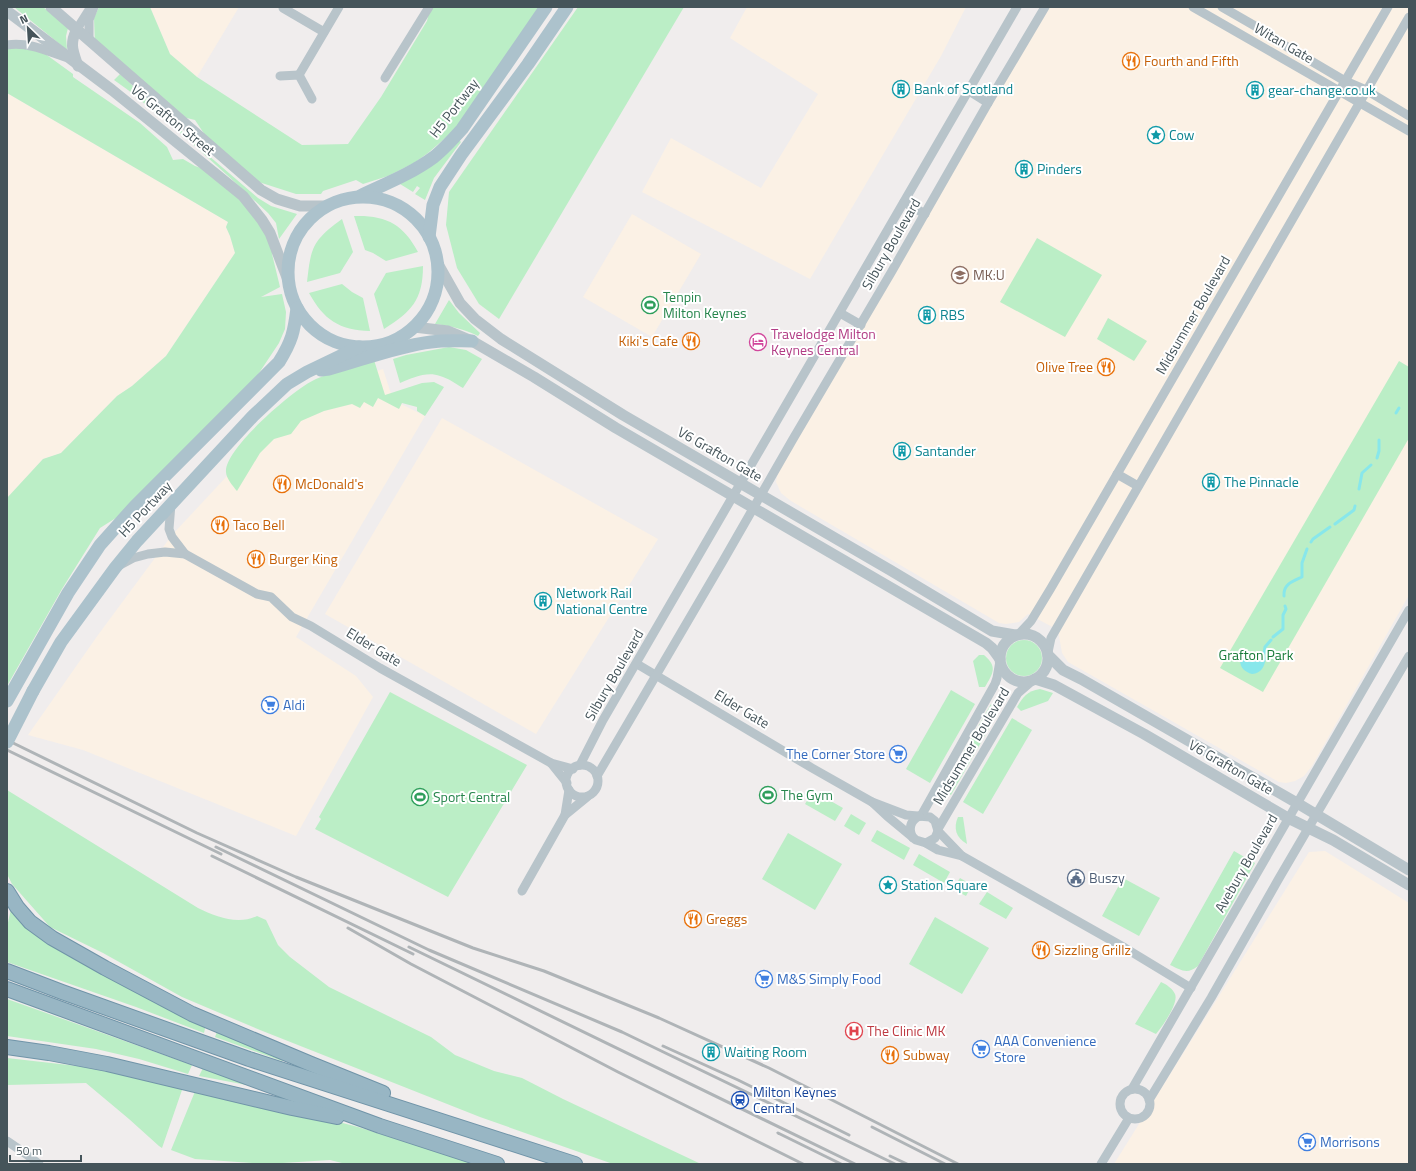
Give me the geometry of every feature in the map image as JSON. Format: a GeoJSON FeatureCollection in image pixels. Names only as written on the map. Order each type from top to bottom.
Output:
{"type":"FeatureCollection","features":[{"type":"Feature","properties":{"kind":"highway"},"geometry":{"type":"LineString","coordinates":[[7,891],[30,922],[52,938],[192,1014],[311,1064],[501,1140]]}},
{"type":"Feature","properties":{"kind":"highway"},"geometry":{"type":"LineString","coordinates":[[7,971],[249,1059],[575,1164]]}},
{"type":"Feature","properties":{"kind":"highway"},"geometry":{"type":"LineString","coordinates":[[7,989],[380,1126],[497,1164]]}},
{"type":"Feature","properties":{"kind":"highway"},"geometry":{"type":"LineString","coordinates":[[7,1048],[49,1053],[107,1064],[292,1108],[380,1126]]}},
{"type":"Feature","properties":{"kind":"main road","name":"H5 Portway"},"geometry":{"type":"LineString","coordinates":[[359,197],[416,169],[433,158],[448,145],[462,129],[546,7]]}},
{"type":"Feature","properties":{"kind":"main road"},"geometry":{"type":"LineString","coordinates":[[429,237],[433,205],[440,187],[461,155],[528,64],[567,7]]}},
{"type":"Feature","properties":{"kind":"main road"},"geometry":{"type":"LineString","coordinates":[[373,351],[329,339],[306,320],[297,308],[290,287],[289,262],[295,241],[306,223],[327,206],[359,197],[378,198],[389,201],[410,214],[421,224],[429,237],[437,259],[438,280],[433,299],[426,313],[397,344]]}},
{"type":"Feature","properties":{"kind":"main road","name":"H5 Portway"},"geometry":{"type":"LineString","coordinates":[[7,701],[68,592],[100,545],[135,506],[279,362],[289,346],[294,333],[297,308]]}},
{"type":"Feature","properties":{"kind":"main road"},"geometry":{"type":"LineString","coordinates":[[307,372],[329,369],[373,351],[397,344],[445,340],[472,341]]}},
{"type":"Feature","properties":{"kind":"main road","name":"H5 Portway"},"geometry":{"type":"LineString","coordinates":[[7,742],[33,691],[61,642],[115,568],[137,541],[253,416],[287,384],[307,372],[359,346]]}},
{"type":"Feature","properties":{"kind":"street","name":"V6 Grafton Street"},"geometry":{"type":"LineString","coordinates":[[51,7],[260,190],[277,199],[300,206],[327,206]]}},
{"type":"Feature","properties":{"kind":"street"},"geometry":{"type":"LineString","coordinates":[[80,66],[72,47],[72,41],[77,29],[92,7]]}},
{"type":"Feature","properties":{"kind":"street"},"geometry":{"type":"LineString","coordinates":[[92,7],[89,20],[92,43]]}},
{"type":"Feature","properties":{"kind":"street"},"geometry":{"type":"LineString","coordinates":[[299,75],[339,7]]}},
{"type":"Feature","properties":{"kind":"street"},"geometry":{"type":"LineString","coordinates":[[385,78],[429,7]]}},
{"type":"Feature","properties":{"kind":"street","name":"Silbury Boulevard"},"geometry":{"type":"LineString","coordinates":[[576,767],[1017,7]]}},
{"type":"Feature","properties":{"kind":"street","name":"Silbury Boulevard"},"geometry":{"type":"LineString","coordinates":[[754,509],[793,439],[925,214],[988,102],[1045,7]]}},
{"type":"Feature","properties":{"kind":"street","name":"Witan Gate"},"geometry":{"type":"LineString","coordinates":[[1193,7],[1339,92],[1359,102]]}},
{"type":"Feature","properties":{"kind":"street","name":"Witan Gate"},"geometry":{"type":"LineString","coordinates":[[1222,7],[1345,81],[1366,90]]}},
{"type":"Feature","properties":{"kind":"street","name":"Midsummer Boulevard"},"geometry":{"type":"LineString","coordinates":[[1017,634],[1037,612],[1388,7]]}},
{"type":"Feature","properties":{"kind":"street"},"geometry":{"type":"LineString","coordinates":[[281,10],[324,32]]}},
{"type":"Feature","properties":{"kind":"street","name":"V6 Grafton Street"},"geometry":{"type":"LineString","coordinates":[[7,11],[112,90],[243,196],[262,220],[270,233],[290,287]]}},
{"type":"Feature","properties":{"kind":"street"},"geometry":{"type":"LineString","coordinates":[[1048,654],[1046,646],[1037,637],[1031,634],[1017,634],[1004,645],[1000,654],[1000,660],[1003,670],[1008,676],[1024,682],[1034,680],[1039,677],[1045,669],[1047,665],[1051,638],[1409,17]]}},
{"type":"Feature","properties":{"kind":"street"},"geometry":{"type":"LineString","coordinates":[[7,45],[22,43],[33,45],[68,58]]}},
{"type":"Feature","properties":{"kind":"street"},"geometry":{"type":"LineString","coordinates":[[280,76],[299,75]]}},
{"type":"Feature","properties":{"kind":"street"},"geometry":{"type":"LineString","coordinates":[[299,75],[312,99]]}},
{"type":"Feature","properties":{"kind":"street"},"geometry":{"type":"LineString","coordinates":[[1366,90],[1409,116]]}},
{"type":"Feature","properties":{"kind":"street"},"geometry":{"type":"LineString","coordinates":[[969,91],[988,102]]}},
{"type":"Feature","properties":{"kind":"street"},"geometry":{"type":"LineString","coordinates":[[1359,102],[1409,131]]}},
{"type":"Feature","properties":{"kind":"street"},"geometry":{"type":"LineString","coordinates":[[904,202],[925,214]]}},
{"type":"Feature","properties":{"kind":"street","name":"V6 Grafton Gate"},"geometry":{"type":"LineString","coordinates":[[437,259],[460,303],[484,327],[501,339],[623,415],[992,631],[1017,634]]}},
{"type":"Feature","properties":{"kind":"street"},"geometry":{"type":"LineString","coordinates":[[840,313],[861,325]]}},
{"type":"Feature","properties":{"kind":"street"},"geometry":{"type":"LineString","coordinates":[[414,327],[448,331],[472,341],[780,525],[986,643],[992,648],[1000,660]]}},
{"type":"Feature","properties":{"kind":"street"},"geometry":{"type":"LineString","coordinates":[[1117,474],[1138,486]]}},
{"type":"Feature","properties":{"kind":"street","name":"Elder Gate"},"geometry":{"type":"LineString","coordinates":[[171,504],[169,529],[172,537],[185,554]]}},
{"type":"Feature","properties":{"kind":"street"},"geometry":{"type":"LineString","coordinates":[[522,890],[565,815],[594,792],[597,787],[597,776],[754,509]]}},
{"type":"Feature","properties":{"kind":"street","name":"Elder Gate"},"geometry":{"type":"LineString","coordinates":[[115,568],[133,558],[148,554],[165,552],[185,554],[257,594],[271,597],[292,617],[311,626],[380,668],[551,763],[576,767]]}},
{"type":"Feature","properties":{"kind":"street","name":"Avebury Boulevard"},"geometry":{"type":"LineString","coordinates":[[1132,1089],[1258,872],[1296,803],[1409,610]]}},
{"type":"Feature","properties":{"kind":"street","name":"V6 Grafton Gate"},"geometry":{"type":"LineString","coordinates":[[1048,654],[1063,670],[1296,803],[1409,870]]}},
{"type":"Feature","properties":{"kind":"street"},"geometry":{"type":"LineString","coordinates":[[1149,1100],[1142,1091],[1132,1089],[1125,1092],[1120,1101],[1120,1107],[1123,1113],[1129,1118],[1135,1119],[1142,1117],[1148,1110],[1149,1100],[1211,998],[1409,656]]}},
{"type":"Feature","properties":{"kind":"street","name":"Midsummer Boulevard"},"geometry":{"type":"LineString","coordinates":[[920,816],[995,684],[998,678],[1000,660]]}},
{"type":"Feature","properties":{"kind":"street","name":"Elder Gate"},"geometry":{"type":"LineString","coordinates":[[637,664],[872,802]]}},
{"type":"Feature","properties":{"kind":"street","name":"Midsummer Boulevard"},"geometry":{"type":"LineString","coordinates":[[938,830],[1015,697],[1021,689],[1034,680]]}},
{"type":"Feature","properties":{"kind":"street","name":"V6 Grafton Gate"},"geometry":{"type":"LineString","coordinates":[[1034,680],[1054,685],[1144,734],[1288,818],[1333,840],[1409,885]]}},
{"type":"Feature","properties":{"kind":"street","name":"Elder Gate"},"geometry":{"type":"LineString","coordinates":[[551,763],[568,787]]}},
{"type":"Feature","properties":{"kind":"street"},"geometry":{"type":"LineString","coordinates":[[565,815],[569,773],[576,767],[587,766],[597,776]]}},
{"type":"Feature","properties":{"kind":"street"},"geometry":{"type":"LineString","coordinates":[[568,787],[574,795],[587,797]]}},
{"type":"Feature","properties":{"kind":"street"},"geometry":{"type":"LineString","coordinates":[[872,802],[906,815],[927,816],[933,819],[937,824],[938,830],[935,838],[926,843]]}},
{"type":"Feature","properties":{"kind":"street"},"geometry":{"type":"LineString","coordinates":[[872,802],[919,842],[926,843],[938,850],[962,856],[1125,948],[1191,988]]}},
{"type":"Feature","properties":{"kind":"street"},"geometry":{"type":"LineString","coordinates":[[913,838],[910,830],[911,824],[920,816]]}},
{"type":"Feature","properties":{"kind":"street"},"geometry":{"type":"LineString","coordinates":[[938,830],[962,856]]}},
{"type":"Feature","properties":{"kind":"street"},"geometry":{"type":"LineString","coordinates":[[1101,1164],[1129,1118]]}},
{"type":"Feature","properties":{"kind":"street"},"geometry":{"type":"LineString","coordinates":[[7,1142],[39,1164]]}},
{"type":"Feature","properties":{"kind":"shaded area"},"geometry":{"type":"Polygon","coordinates":[[[150,7],[239,7],[197,77],[170,54],[150,7]]]}},
{"type":"Feature","properties":{"kind":"shaded area"},"geometry":{"type":"Polygon","coordinates":[[[747,7],[966,7],[941,56],[810,279],[642,192],[671,138],[761,188],[818,94],[730,38],[747,7]]]}},
{"type":"Feature","properties":{"kind":"shaded area"},"geometry":{"type":"Polygon","coordinates":[[[1047,7],[1409,7],[1409,595],[1312,766],[1304,776],[1295,781],[1286,783],[1279,782],[1068,662],[1062,653],[1058,630],[1028,614],[1019,622],[1006,624],[999,623],[791,501],[781,493],[776,482],[778,472],[1047,7]]]}},
{"type":"Feature","properties":{"kind":"shaded area"},"geometry":{"type":"Polygon","coordinates":[[[7,93],[228,222],[226,227],[235,253],[166,356],[132,386],[117,396],[61,453],[43,459],[7,498],[7,93]]]}},
{"type":"Feature","properties":{"kind":"shaded area"},"geometry":{"type":"Polygon","coordinates":[[[632,214],[701,254],[652,337],[583,297],[632,214]]]}},
{"type":"Feature","properties":{"kind":"shaded area"},"geometry":{"type":"Polygon","coordinates":[[[383,369],[393,400],[425,416],[296,637],[356,676],[373,697],[296,836],[83,750],[28,735],[98,635],[172,535],[283,416],[324,388],[383,369]]]}},
{"type":"Feature","properties":{"kind":"shaded area"},"geometry":{"type":"Polygon","coordinates":[[[442,418],[658,539],[536,734],[325,614],[442,418]]]}},
{"type":"Feature","properties":{"kind":"shaded area"},"geometry":{"type":"Polygon","coordinates":[[[1325,851],[1409,903],[1409,1164],[1114,1164],[1309,852],[1325,851]]]}},
{"type":"Feature","properties":{"kind":"green space"},"geometry":{"type":"Polygon","coordinates":[[[14,7],[43,7],[68,28],[66,36],[67,50],[14,7]]]}},
{"type":"Feature","properties":{"kind":"green space"},"geometry":{"type":"Polygon","coordinates":[[[99,7],[150,7],[170,54],[197,77],[302,145],[348,144],[381,97],[427,21],[429,12],[433,7],[546,7],[457,127],[428,153],[414,163],[388,176],[363,184],[356,180],[323,191],[321,194],[296,194],[246,178],[217,153],[195,120],[174,115],[95,45],[94,18],[99,7]]]}},
{"type":"Feature","properties":{"kind":"green space"},"geometry":{"type":"Polygon","coordinates":[[[578,7],[684,7],[499,319],[479,304],[457,268],[446,225],[449,192],[578,7]]]}},
{"type":"Feature","properties":{"kind":"green space"},"geometry":{"type":"Polygon","coordinates":[[[7,45],[33,45],[73,74],[73,77],[140,123],[167,147],[173,160],[183,159],[195,166],[213,172],[243,196],[273,244],[272,254],[280,287],[261,297],[282,294],[286,312],[285,329],[279,343],[239,403],[135,506],[100,528],[62,589],[7,686],[7,498],[43,459],[61,453],[117,396],[132,386],[166,356],[235,253],[226,227],[228,222],[7,93],[7,45]]]}},
{"type":"Feature","properties":{"kind":"green space"},"geometry":{"type":"Polygon","coordinates":[[[120,74],[201,149],[258,198],[271,206],[297,214],[279,239],[276,223],[268,213],[185,137],[114,80],[120,74]]]}},
{"type":"Feature","properties":{"kind":"green space"},"geometry":{"type":"Polygon","coordinates":[[[459,140],[461,142],[434,178],[425,200],[415,194],[420,188],[417,186],[413,192],[400,184],[459,140]]]}},
{"type":"Feature","properties":{"kind":"green space"},"geometry":{"type":"Polygon","coordinates":[[[354,216],[375,217],[392,223],[406,234],[418,252],[386,261],[365,250],[354,216]]]}},
{"type":"Feature","properties":{"kind":"green space"},"geometry":{"type":"Polygon","coordinates":[[[342,219],[353,252],[340,273],[307,282],[310,260],[315,246],[324,233],[342,219]]]}},
{"type":"Feature","properties":{"kind":"green space"},"geometry":{"type":"Polygon","coordinates":[[[1037,238],[1102,275],[1065,337],[1000,302],[1037,238]]]}},
{"type":"Feature","properties":{"kind":"green space"},"geometry":{"type":"Polygon","coordinates":[[[423,266],[421,288],[414,304],[401,317],[384,329],[374,294],[386,273],[423,266]]]}},
{"type":"Feature","properties":{"kind":"green space"},"geometry":{"type":"Polygon","coordinates":[[[342,284],[363,298],[370,331],[341,326],[334,322],[320,310],[309,293],[342,284]]]}},
{"type":"Feature","properties":{"kind":"green space"},"geometry":{"type":"Polygon","coordinates":[[[449,300],[459,313],[480,333],[478,336],[468,331],[435,324],[449,300]]]}},
{"type":"Feature","properties":{"kind":"green space"},"geometry":{"type":"Polygon","coordinates":[[[1108,318],[1147,341],[1134,361],[1097,339],[1108,318]]]}},
{"type":"Feature","properties":{"kind":"green space"},"geometry":{"type":"Polygon","coordinates":[[[449,347],[466,350],[482,359],[463,388],[446,378],[430,374],[409,379],[400,383],[393,359],[449,347]]]}},
{"type":"Feature","properties":{"kind":"green space"},"geometry":{"type":"Polygon","coordinates":[[[374,360],[385,395],[422,383],[434,382],[444,387],[425,416],[417,411],[417,407],[402,403],[399,409],[378,398],[373,407],[364,402],[360,408],[352,404],[324,411],[301,421],[291,434],[274,439],[260,453],[237,491],[236,490],[226,474],[228,462],[236,449],[262,420],[293,394],[316,379],[374,360]]]}},
{"type":"Feature","properties":{"kind":"green space","name":"Grafton Park"},"geometry":{"type":"Polygon","coordinates":[[[1399,361],[1409,367],[1409,438],[1263,692],[1220,668],[1399,361]]]}},
{"type":"Feature","properties":{"kind":"green space"},"geometry":{"type":"Polygon","coordinates":[[[1024,640],[1034,643],[1039,648],[1042,658],[1039,668],[1034,673],[1024,676],[1014,673],[1009,668],[1006,658],[1009,648],[1014,643],[1024,640]]]}},
{"type":"Feature","properties":{"kind":"green space"},"geometry":{"type":"Polygon","coordinates":[[[979,655],[984,655],[993,667],[992,674],[985,687],[979,687],[973,661],[979,655]]]}},
{"type":"Feature","properties":{"kind":"green space"},"geometry":{"type":"Polygon","coordinates":[[[1040,689],[1053,693],[1048,701],[1021,711],[1017,707],[1026,695],[1032,691],[1040,689]]]}},
{"type":"Feature","properties":{"kind":"green space"},"geometry":{"type":"Polygon","coordinates":[[[951,690],[975,704],[930,783],[906,769],[951,690]]]}},
{"type":"Feature","properties":{"kind":"green space","name":"Sport Central"},"geometry":{"type":"Polygon","coordinates":[[[390,692],[527,765],[448,897],[315,829],[321,819],[319,817],[390,692]]]}},
{"type":"Feature","properties":{"kind":"green space"},"geometry":{"type":"Polygon","coordinates":[[[991,704],[1000,709],[951,795],[942,790],[991,704]]]}},
{"type":"Feature","properties":{"kind":"green space"},"geometry":{"type":"Polygon","coordinates":[[[1012,718],[1032,730],[983,814],[963,802],[1012,718]]]}},
{"type":"Feature","properties":{"kind":"green space"},"geometry":{"type":"Polygon","coordinates":[[[7,790],[198,908],[227,919],[242,920],[257,916],[266,920],[278,945],[290,957],[329,987],[431,1037],[455,1055],[494,1071],[522,1078],[701,1164],[613,1164],[480,1117],[260,1030],[182,997],[103,953],[50,927],[12,884],[7,874],[7,790]]]}},
{"type":"Feature","properties":{"kind":"green space"},"geometry":{"type":"Polygon","coordinates":[[[813,791],[843,808],[835,821],[805,804],[813,791]]]}},
{"type":"Feature","properties":{"kind":"green space"},"geometry":{"type":"Polygon","coordinates":[[[851,814],[866,823],[859,835],[844,826],[851,814]]]}},
{"type":"Feature","properties":{"kind":"green space"},"geometry":{"type":"Polygon","coordinates":[[[958,817],[963,817],[967,844],[960,839],[956,832],[956,821],[958,817]]]}},
{"type":"Feature","properties":{"kind":"green space"},"geometry":{"type":"Polygon","coordinates":[[[877,830],[910,848],[904,860],[871,841],[877,830]]]}},
{"type":"Feature","properties":{"kind":"green space"},"geometry":{"type":"Polygon","coordinates":[[[788,833],[842,864],[815,910],[762,879],[788,833]]]}},
{"type":"Feature","properties":{"kind":"green space"},"geometry":{"type":"Polygon","coordinates":[[[1234,851],[1255,863],[1198,966],[1194,969],[1184,971],[1170,965],[1234,851]]]}},
{"type":"Feature","properties":{"kind":"green space"},"geometry":{"type":"Polygon","coordinates":[[[919,854],[950,872],[944,883],[913,865],[919,854]]]}},
{"type":"Feature","properties":{"kind":"green space"},"geometry":{"type":"Polygon","coordinates":[[[960,878],[972,885],[966,896],[953,889],[960,878]]]}},
{"type":"Feature","properties":{"kind":"green space"},"geometry":{"type":"Polygon","coordinates":[[[1123,878],[1160,898],[1139,936],[1102,916],[1123,878]]]}},
{"type":"Feature","properties":{"kind":"green space"},"geometry":{"type":"Polygon","coordinates":[[[987,892],[1013,908],[1006,919],[979,904],[987,892]]]}},
{"type":"Feature","properties":{"kind":"green space"},"geometry":{"type":"Polygon","coordinates":[[[11,909],[206,1024],[204,1033],[136,1007],[7,962],[7,927],[11,909]]]}},
{"type":"Feature","properties":{"kind":"green space"},"geometry":{"type":"Polygon","coordinates":[[[935,917],[989,948],[962,994],[909,964],[935,917]]]}},
{"type":"Feature","properties":{"kind":"green space"},"geometry":{"type":"Polygon","coordinates":[[[1161,982],[1173,990],[1176,998],[1169,1015],[1156,1034],[1135,1024],[1161,982]]]}},
{"type":"Feature","properties":{"kind":"green space"},"geometry":{"type":"Polygon","coordinates":[[[7,999],[192,1065],[188,1074],[139,1059],[96,1049],[7,1036],[7,999]]]}},
{"type":"Feature","properties":{"kind":"green space"},"geometry":{"type":"Polygon","coordinates":[[[218,1029],[284,1057],[282,1061],[215,1037],[218,1029]]]}},
{"type":"Feature","properties":{"kind":"green space"},"geometry":{"type":"Polygon","coordinates":[[[7,1058],[95,1068],[177,1087],[182,1090],[162,1148],[86,1083],[7,1085],[7,1058]]]}},
{"type":"Feature","properties":{"kind":"green space"},"geometry":{"type":"Polygon","coordinates":[[[203,1068],[262,1088],[199,1076],[203,1068]]]}},
{"type":"Feature","properties":{"kind":"green space"},"geometry":{"type":"Polygon","coordinates":[[[196,1089],[289,1109],[358,1127],[477,1164],[346,1164],[330,1160],[267,1164],[195,1159],[171,1150],[196,1089]]]}},
{"type":"Feature","properties":{"kind":"water"},"geometry":{"type":"Polygon","coordinates":[[[1262,653],[1266,658],[1260,671],[1252,674],[1243,669],[1240,660],[1245,658],[1254,660],[1257,655],[1262,653]]]}},
{"type":"Feature","properties":{"kind":"waterway"},"geometry":{"type":"LineString","coordinates":[[1396,413],[1399,408]]}},
{"type":"Feature","properties":{"kind":"waterway"},"geometry":{"type":"LineString","coordinates":[[1377,458],[1379,451],[1379,440]]}},
{"type":"Feature","properties":{"kind":"waterway"},"geometry":{"type":"LineString","coordinates":[[1359,489],[1362,473],[1371,465]]}},
{"type":"Feature","properties":{"kind":"waterway"},"geometry":{"type":"LineString","coordinates":[[1335,524],[1354,510],[1355,506]]}},
{"type":"Feature","properties":{"kind":"waterway"},"geometry":{"type":"LineString","coordinates":[[1311,542],[1330,527]]}},
{"type":"Feature","properties":{"kind":"waterway"},"geometry":{"type":"LineString","coordinates":[[1284,596],[1287,586],[1302,577],[1302,563],[1307,549]]}},
{"type":"Feature","properties":{"kind":"waterway"},"geometry":{"type":"LineString","coordinates":[[1273,637],[1283,629],[1283,615],[1286,609],[1285,606]]}},
{"type":"Feature","properties":{"kind":"waterway"},"geometry":{"type":"LineString","coordinates":[[1264,654],[1265,647],[1271,640]]}},
{"type":"Feature","properties":{"kind":"railway"},"geometry":{"type":"LineString","coordinates":[[7,740],[197,833],[296,877],[473,948],[544,971],[659,1018],[769,1068],[958,1164]]}},
{"type":"Feature","properties":{"kind":"railway"},"geometry":{"type":"LineString","coordinates":[[7,750],[221,854]]}},
{"type":"Feature","properties":{"kind":"railway"},"geometry":{"type":"LineString","coordinates":[[216,847],[429,950],[622,1032],[895,1164]]}},
{"type":"Feature","properties":{"kind":"railway"},"geometry":{"type":"LineString","coordinates":[[212,856],[413,954]]}},
{"type":"Feature","properties":{"kind":"railway"},"geometry":{"type":"LineString","coordinates":[[348,928],[411,964],[618,1072],[803,1164]]}},
{"type":"Feature","properties":{"kind":"railway"},"geometry":{"type":"LineString","coordinates":[[409,947],[855,1164]]}},
{"type":"Feature","properties":{"kind":"railway"},"geometry":{"type":"LineString","coordinates":[[663,1046],[738,1080],[849,1135]]}},
{"type":"Feature","properties":{"kind":"railway"},"geometry":{"type":"LineString","coordinates":[[872,1127],[945,1164]]}},
{"type":"Feature","properties":{"kind":"railway"},"geometry":{"type":"LineString","coordinates":[[778,1133],[841,1164]]}},
{"type":"Feature","properties":{"kind":"railway"},"geometry":{"type":"LineString","coordinates":[[890,1156],[907,1164]]}},
{"type":"Feature","properties":{"kind":"place","name":"Fourth and Fifth"},"geometry":{"type":"Point","coordinates":[1131,61]}},
{"type":"Feature","properties":{"kind":"place","name":"Bank of Scotland"},"geometry":{"type":"Point","coordinates":[901,89]}},
{"type":"Feature","properties":{"kind":"place","name":"gear-change.co.uk"},"geometry":{"type":"Point","coordinates":[1255,90]}},
{"type":"Feature","properties":{"kind":"place","name":"Cow"},"geometry":{"type":"Point","coordinates":[1156,135]}},
{"type":"Feature","properties":{"kind":"place","name":"Pinders"},"geometry":{"type":"Point","coordinates":[1024,169]}},
{"type":"Feature","properties":{"kind":"place","name":"MK:U"},"geometry":{"type":"Point","coordinates":[960,275]}},
{"type":"Feature","properties":{"kind":"place","name":"Tenpin Milton Keynes"},"geometry":{"type":"Point","coordinates":[650,305]}},
{"type":"Feature","properties":{"kind":"place","name":"RBS"},"geometry":{"type":"Point","coordinates":[927,315]}},
{"type":"Feature","properties":{"kind":"place","name":"Kiki's Cafe"},"geometry":{"type":"Point","coordinates":[691,341]}},
{"type":"Feature","properties":{"kind":"place","name":"Travelodge Milton Keynes Central"},"geometry":{"type":"Point","coordinates":[758,342]}},
{"type":"Feature","properties":{"kind":"place","name":"Olive Tree"},"geometry":{"type":"Point","coordinates":[1106,367]}},
{"type":"Feature","properties":{"kind":"place","name":"Santander"},"geometry":{"type":"Point","coordinates":[902,451]}},
{"type":"Feature","properties":{"kind":"place","name":"The Pinnacle"},"geometry":{"type":"Point","coordinates":[1211,482]}},
{"type":"Feature","properties":{"kind":"place","name":"McDonald's"},"geometry":{"type":"Point","coordinates":[282,484]}},
{"type":"Feature","properties":{"kind":"place","name":"Taco Bell"},"geometry":{"type":"Point","coordinates":[220,525]}},
{"type":"Feature","properties":{"kind":"place","name":"Burger King"},"geometry":{"type":"Point","coordinates":[256,559]}},
{"type":"Feature","properties":{"kind":"place","name":"Network Rail National Centre"},"geometry":{"type":"Point","coordinates":[543,601]}},
{"type":"Feature","properties":{"kind":"place","name":"Aldi"},"geometry":{"type":"Point","coordinates":[270,705]}},
{"type":"Feature","properties":{"kind":"place","name":"The Corner Store"},"geometry":{"type":"Point","coordinates":[898,754]}},
{"type":"Feature","properties":{"kind":"place","name":"The Gym"},"geometry":{"type":"Point","coordinates":[768,795]}},
{"type":"Feature","properties":{"kind":"place","name":"Sport Central"},"geometry":{"type":"Point","coordinates":[420,797]}},
{"type":"Feature","properties":{"kind":"place","name":"Buszy"},"geometry":{"type":"Point","coordinates":[1076,878]}},
{"type":"Feature","properties":{"kind":"place","name":"Station Square"},"geometry":{"type":"Point","coordinates":[888,885]}},
{"type":"Feature","properties":{"kind":"place","name":"Greggs"},"geometry":{"type":"Point","coordinates":[693,919]}},
{"type":"Feature","properties":{"kind":"place","name":"Sizzling Grillz"},"geometry":{"type":"Point","coordinates":[1041,950]}},
{"type":"Feature","properties":{"kind":"place","name":"M&S Simply Food"},"geometry":{"type":"Point","coordinates":[764,979]}},
{"type":"Feature","properties":{"kind":"place","name":"The Clinic MK"},"geometry":{"type":"Point","coordinates":[854,1031]}},
{"type":"Feature","properties":{"kind":"place","name":"AAA Convenience Store"},"geometry":{"type":"Point","coordinates":[981,1049]}},
{"type":"Feature","properties":{"kind":"place","name":"Waiting Room"},"geometry":{"type":"Point","coordinates":[711,1052]}},
{"type":"Feature","properties":{"kind":"place","name":"Subway"},"geometry":{"type":"Point","coordinates":[890,1055]}},
{"type":"Feature","properties":{"kind":"place","name":"Milton Keynes Central"},"geometry":{"type":"Point","coordinates":[740,1100]}},
{"type":"Feature","properties":{"kind":"place","name":"Morrisons"},"geometry":{"type":"Point","coordinates":[1307,1142]}}]}
